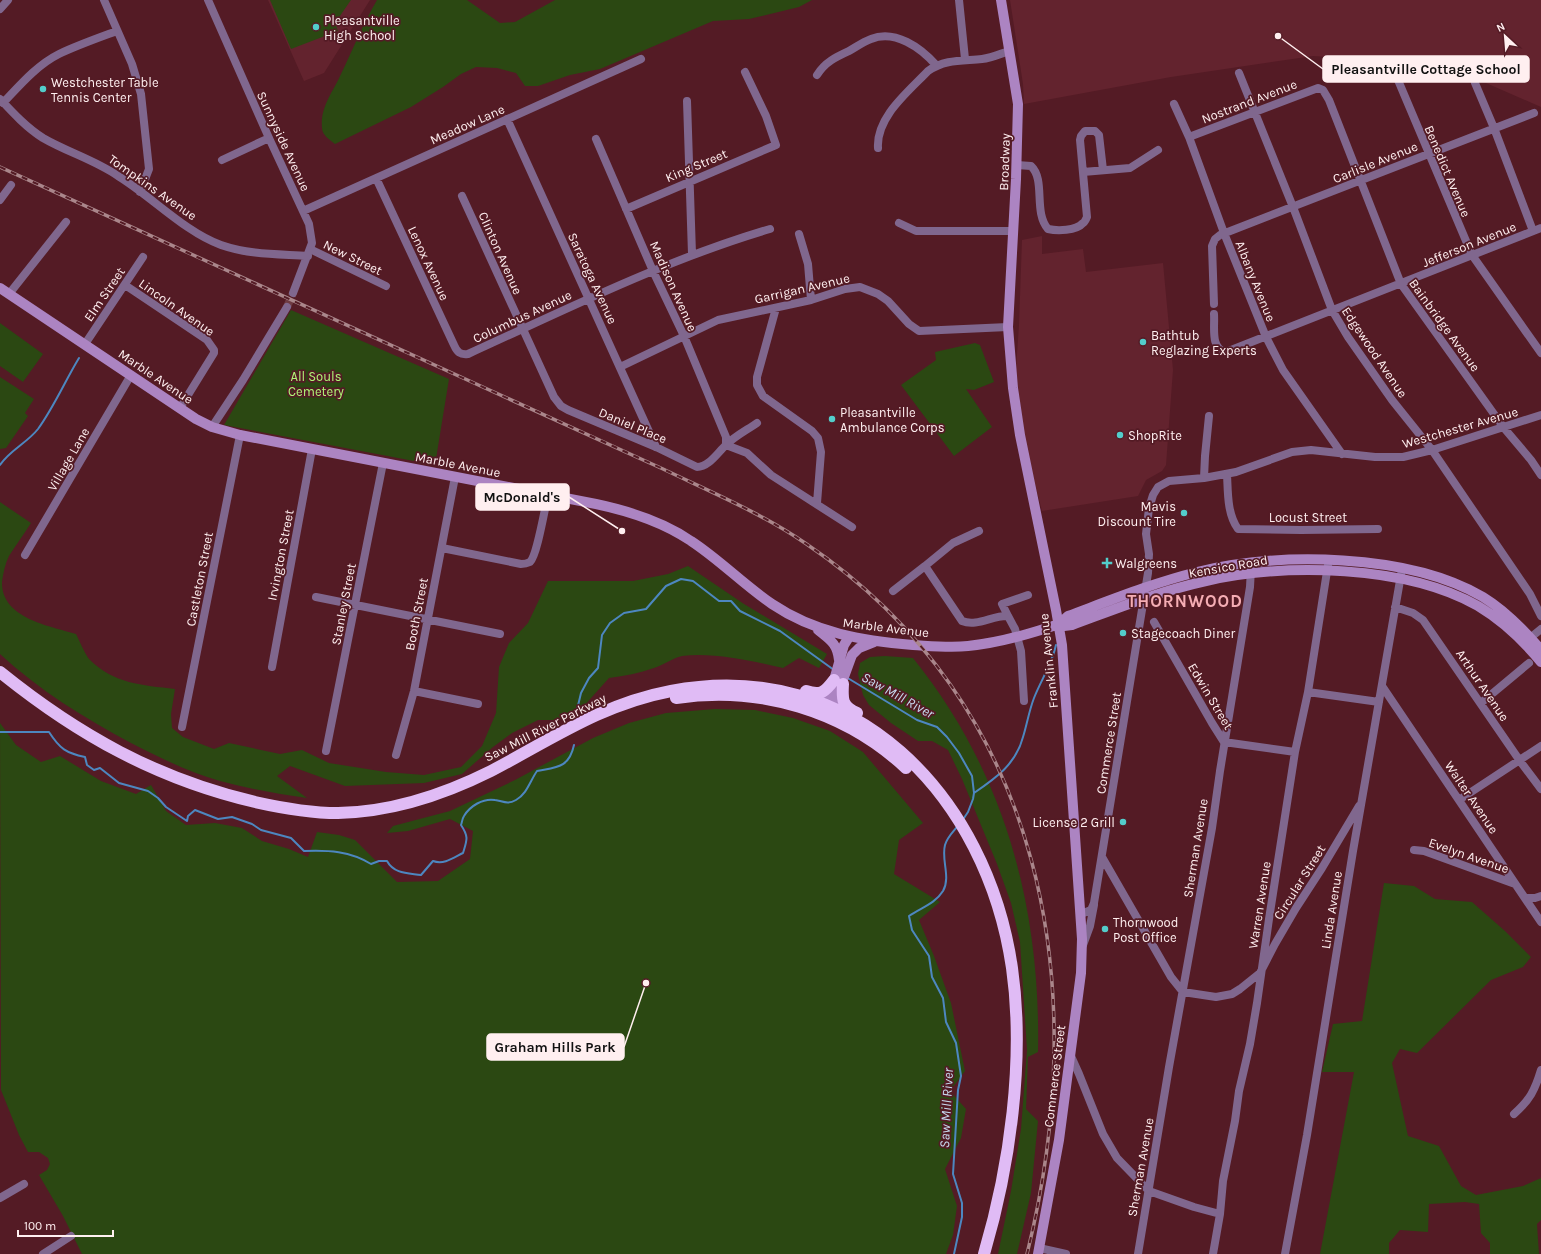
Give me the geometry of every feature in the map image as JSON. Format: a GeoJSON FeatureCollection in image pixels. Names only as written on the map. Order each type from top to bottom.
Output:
{"type":"FeatureCollection","features":[{"type":"Feature","properties":{"kind":"highway","name":"Saw Mill River Parkway"},"geometry":{"type":"LineString","coordinates":[[0,672],[43,706],[72,725],[112,748],[154,769],[197,786],[241,799],[287,808],[333,813],[379,810],[402,806],[446,791],[488,772],[600,712],[633,700],[685,688],[714,685],[735,685],[784,691],[827,711],[902,763],[926,788],[952,819]]}},
{"type":"Feature","properties":{"kind":"highway"},"geometry":{"type":"LineString","coordinates":[[735,685],[748,680],[768,681],[816,694],[826,690],[838,682],[847,707],[889,734],[893,744]]}},
{"type":"Feature","properties":{"kind":"highway","name":"Saw Mill River Parkway"},"geometry":{"type":"LineString","coordinates":[[0,681],[35,709],[69,732],[108,755],[150,775],[193,792],[237,805],[282,815],[323,820],[368,819],[414,810],[436,803],[479,785],[602,719],[656,701],[703,695],[737,695],[827,711],[861,722],[893,744],[927,778],[983,867],[999,911],[1010,957],[1015,1003],[1016,1061],[1010,1130],[1000,1188],[984,1254]]}},
{"type":"Feature","properties":{"kind":"highway","name":"Saw Mill River Parkway"},"geometry":{"type":"LineString","coordinates":[[963,836],[993,915],[1004,966],[1008,1006],[1008,1071],[1002,1140],[991,1197],[976,1254]]}},
{"type":"Feature","properties":{"kind":"street"},"geometry":{"type":"LineString","coordinates":[[0,9],[8,0]]}},
{"type":"Feature","properties":{"kind":"street"},"geometry":{"type":"LineString","coordinates":[[104,0],[132,64],[141,94],[149,169],[140,192]]}},
{"type":"Feature","properties":{"kind":"street","name":"Sunnyside Avenue"},"geometry":{"type":"LineString","coordinates":[[208,0],[303,211],[312,238],[309,253],[293,293]]}},
{"type":"Feature","properties":{"kind":"street"},"geometry":{"type":"LineString","coordinates":[[958,0],[965,59]]}},
{"type":"Feature","properties":{"kind":"street","name":"Broadway"},"geometry":{"type":"LineString","coordinates":[[1001,0],[1008,51],[1018,104],[1017,165],[1008,327]]}},
{"type":"Feature","properties":{"kind":"street"},"geometry":{"type":"LineString","coordinates":[[2,101],[40,66],[59,54],[118,31]]}},
{"type":"Feature","properties":{"kind":"street"},"geometry":{"type":"LineString","coordinates":[[817,75],[822,67],[829,61],[872,38],[881,37],[899,39],[913,44],[928,56],[936,65]]}},
{"type":"Feature","properties":{"kind":"street"},"geometry":{"type":"LineString","coordinates":[[878,148],[877,138],[888,114],[928,71],[936,65],[965,59],[983,59],[1008,51]]}},
{"type":"Feature","properties":{"kind":"street","name":"Meadow Lane"},"geometry":{"type":"LineString","coordinates":[[303,211],[641,59]]}},
{"type":"Feature","properties":{"kind":"street","name":"King Street"},"geometry":{"type":"LineString","coordinates":[[626,209],[776,145],[766,116],[745,72]]}},
{"type":"Feature","properties":{"kind":"street","name":"Edgewood Avenue"},"geometry":{"type":"LineString","coordinates":[[1239,73],[1293,207],[1332,310],[1348,338],[1392,400],[1432,450],[1530,594],[1541,616]]}},
{"type":"Feature","properties":{"kind":"street","name":"Benedict Avenue"},"geometry":{"type":"LineString","coordinates":[[1395,73],[1472,255],[1541,353]]}},
{"type":"Feature","properties":{"kind":"street"},"geometry":{"type":"LineString","coordinates":[[1475,83],[1537,229]]}},
{"type":"Feature","properties":{"kind":"street","name":"Nostrand Avenue"},"geometry":{"type":"LineString","coordinates":[[1189,137],[1318,88]]}},
{"type":"Feature","properties":{"kind":"street","name":"Bainbridge Avenue"},"geometry":{"type":"LineString","coordinates":[[1318,88],[1323,90],[1329,100],[1400,284],[1504,428],[1531,460],[1541,475]]}},
{"type":"Feature","properties":{"kind":"street","name":"Tompkins Avenue"},"geometry":{"type":"LineString","coordinates":[[2,101],[29,128],[43,138],[119,176],[205,238],[241,251],[273,256],[309,253]]}},
{"type":"Feature","properties":{"kind":"street"},"geometry":{"type":"LineString","coordinates":[[687,101],[692,254]]}},
{"type":"Feature","properties":{"kind":"street","name":"Albany Avenue"},"geometry":{"type":"LineString","coordinates":[[1174,104],[1189,137],[1224,233],[1266,337],[1283,370],[1342,454]]}},
{"type":"Feature","properties":{"kind":"street","name":"Carlisle Avenue"},"geometry":{"type":"LineString","coordinates":[[1224,233],[1534,113]]}},
{"type":"Feature","properties":{"kind":"street","name":"Saratoga Avenue"},"geometry":{"type":"LineString","coordinates":[[507,119],[656,447]]}},
{"type":"Feature","properties":{"kind":"street"},"geometry":{"type":"LineString","coordinates":[[1017,165],[1031,166],[1035,169],[1042,219],[1048,229],[1054,230],[1076,227],[1083,223],[1086,217],[1081,136],[1090,130],[1099,135],[1103,170]]}},
{"type":"Feature","properties":{"kind":"street"},"geometry":{"type":"LineString","coordinates":[[222,160],[269,138]]}},
{"type":"Feature","properties":{"kind":"street","name":"Madison Avenue"},"geometry":{"type":"LineString","coordinates":[[596,139],[653,271],[684,336],[726,437],[726,444]]}},
{"type":"Feature","properties":{"kind":"street"},"geometry":{"type":"LineString","coordinates":[[1083,172],[1130,168],[1158,150]]}},
{"type":"Feature","properties":{"kind":"street","name":"Lenox Avenue"},"geometry":{"type":"LineString","coordinates":[[376,178],[454,345],[458,353],[463,355]]}},
{"type":"Feature","properties":{"kind":"street"},"geometry":{"type":"LineString","coordinates":[[0,200],[11,185]]}},
{"type":"Feature","properties":{"kind":"street","name":"Clinton Avenue"},"geometry":{"type":"LineString","coordinates":[[462,196],[554,397],[561,406]]}},
{"type":"Feature","properties":{"kind":"street"},"geometry":{"type":"LineString","coordinates":[[9,294],[66,222]]}},
{"type":"Feature","properties":{"kind":"street"},"geometry":{"type":"LineString","coordinates":[[899,223],[916,231],[1013,232]]}},
{"type":"Feature","properties":{"kind":"street","name":"Columbus Avenue"},"geometry":{"type":"LineString","coordinates":[[463,355],[692,254],[770,229]]}},
{"type":"Feature","properties":{"kind":"street","name":"Jefferson Avenue"},"geometry":{"type":"LineString","coordinates":[[1214,314],[1216,345],[1219,350],[1226,352],[1537,229]]}},
{"type":"Feature","properties":{"kind":"street"},"geometry":{"type":"LineString","coordinates":[[1214,304],[1212,246],[1217,237],[1224,233]]}},
{"type":"Feature","properties":{"kind":"street"},"geometry":{"type":"LineString","coordinates":[[799,234],[808,264],[811,300]]}},
{"type":"Feature","properties":{"kind":"street","name":"New Street"},"geometry":{"type":"LineString","coordinates":[[309,253],[386,286]]}},
{"type":"Feature","properties":{"kind":"street","name":"Elm Street"},"geometry":{"type":"LineString","coordinates":[[85,344],[125,286],[143,256]]}},
{"type":"Feature","properties":{"kind":"street","name":"Lincoln Avenue"},"geometry":{"type":"LineString","coordinates":[[125,286],[207,340],[214,350],[214,353],[180,408]]}},
{"type":"Feature","properties":{"kind":"street","name":"Garrigan Avenue"},"geometry":{"type":"LineString","coordinates":[[620,367],[718,320],[811,300],[845,289],[860,287],[878,294],[888,301],[909,324],[919,331],[1008,327]]}},
{"type":"Feature","properties":{"kind":"street","name":"Marble Avenue"},"geometry":{"type":"LineString","coordinates":[[0,288],[180,408],[212,427],[240,435],[626,511],[648,518],[670,528],[700,547],[773,605],[812,625],[849,637],[876,642],[955,647],[975,645],[1017,636],[1059,624]]}},
{"type":"Feature","properties":{"kind":"street"},"geometry":{"type":"LineString","coordinates":[[212,427],[243,380],[287,307]]}},
{"type":"Feature","properties":{"kind":"street"},"geometry":{"type":"LineString","coordinates":[[776,308],[757,377],[757,385],[763,396],[812,431],[818,438],[821,452],[817,504]]}},
{"type":"Feature","properties":{"kind":"street","name":"Franklin Avenue"},"geometry":{"type":"LineString","coordinates":[[1008,327],[1013,388],[1020,435],[1062,645],[1081,914],[1082,948]]}},
{"type":"Feature","properties":{"kind":"street","name":"Village Lane"},"geometry":{"type":"LineString","coordinates":[[26,555],[131,375]]}},
{"type":"Feature","properties":{"kind":"street","name":"Daniel Place"},"geometry":{"type":"LineString","coordinates":[[561,406],[656,447],[696,467],[707,464],[726,444]]}},
{"type":"Feature","properties":{"kind":"street","name":"Westchester Avenue"},"geometry":{"type":"LineString","coordinates":[[1146,588],[1149,564],[1146,534],[1149,508],[1153,495],[1158,487],[1169,482],[1227,474],[1292,452],[1311,450],[1374,458],[1403,457],[1432,450],[1541,415]]}},
{"type":"Feature","properties":{"kind":"street"},"geometry":{"type":"LineString","coordinates":[[1204,478],[1210,416]]}},
{"type":"Feature","properties":{"kind":"street"},"geometry":{"type":"LineString","coordinates":[[726,444],[758,423]]}},
{"type":"Feature","properties":{"kind":"street","name":"Castleton Street"},"geometry":{"type":"LineString","coordinates":[[182,727],[240,435]]}},
{"type":"Feature","properties":{"kind":"street"},"geometry":{"type":"LineString","coordinates":[[726,444],[747,453],[771,475],[852,527]]}},
{"type":"Feature","properties":{"kind":"street","name":"Irvington Street"},"geometry":{"type":"LineString","coordinates":[[272,667],[312,448]]}},
{"type":"Feature","properties":{"kind":"street","name":"Stanley Street"},"geometry":{"type":"LineString","coordinates":[[326,751],[383,462]]}},
{"type":"Feature","properties":{"kind":"street","name":"Locust Street"},"geometry":{"type":"LineString","coordinates":[[1227,474],[1230,513],[1238,529],[1378,529]]}},
{"type":"Feature","properties":{"kind":"street","name":"Booth Street"},"geometry":{"type":"LineString","coordinates":[[396,755],[414,691],[432,589],[442,548],[455,477]]}},
{"type":"Feature","properties":{"kind":"street"},"geometry":{"type":"LineString","coordinates":[[442,548],[521,564],[529,562],[533,558],[536,549],[548,495]]}},
{"type":"Feature","properties":{"kind":"street"},"geometry":{"type":"LineString","coordinates":[[893,591],[954,543],[979,531]]}},
{"type":"Feature","properties":{"kind":"street","name":"Kensico Road"},"geometry":{"type":"LineString","coordinates":[[1541,650],[1508,615],[1478,594],[1444,580],[1401,574],[1358,573],[1327,570],[1292,570],[1251,573],[1206,581],[1144,599],[1072,625],[1064,626],[1059,624],[1068,616],[1146,588],[1198,572],[1251,563],[1292,560],[1328,560],[1372,564],[1401,574],[1444,591],[1478,606],[1514,632],[1541,662]]}},
{"type":"Feature","properties":{"kind":"street","name":"Warren Avenue"},"geometry":{"type":"LineString","coordinates":[[1213,1254],[1220,1214],[1223,1181],[1257,1003],[1260,973],[1295,752],[1308,692],[1328,560]]}},
{"type":"Feature","properties":{"kind":"street","name":"Sherman Avenue"},"geometry":{"type":"LineString","coordinates":[[1138,1254],[1169,1067],[1212,828],[1251,573],[1251,563]]}},
{"type":"Feature","properties":{"kind":"street"},"geometry":{"type":"LineString","coordinates":[[925,566],[962,621],[968,623],[999,615],[1008,616]]}},
{"type":"Feature","properties":{"kind":"street","name":"Linda Avenue"},"geometry":{"type":"LineString","coordinates":[[1285,1254],[1307,1135],[1401,574]]}},
{"type":"Feature","properties":{"kind":"street","name":"Commerce Street"},"geometry":{"type":"LineString","coordinates":[[1038,1251],[1059,1140],[1081,973],[1082,948],[1090,926],[1146,588]]}},
{"type":"Feature","properties":{"kind":"street"},"geometry":{"type":"LineString","coordinates":[[1024,701],[1021,651],[1017,636],[1002,604],[1028,594]]}},
{"type":"Feature","properties":{"kind":"street"},"geometry":{"type":"LineString","coordinates":[[316,597],[500,634]]}},
{"type":"Feature","properties":{"kind":"street","name":"Arthur Avenue"},"geometry":{"type":"LineString","coordinates":[[1395,607],[1413,612],[1423,620],[1541,789]]}},
{"type":"Feature","properties":{"kind":"street","name":"Edwin Street"},"geometry":{"type":"LineString","coordinates":[[1154,622],[1224,742],[1295,752]]}},
{"type":"Feature","properties":{"kind":"street"},"geometry":{"type":"LineString","coordinates":[[812,625],[835,644],[843,666]]}},
{"type":"Feature","properties":{"kind":"street"},"geometry":{"type":"LineString","coordinates":[[1530,638],[1541,628]]}},
{"type":"Feature","properties":{"kind":"street"},"geometry":{"type":"LineString","coordinates":[[827,711],[843,666],[844,646],[849,637]]}},
{"type":"Feature","properties":{"kind":"street"},"geometry":{"type":"LineString","coordinates":[[843,666],[856,650],[862,646],[876,642]]}},
{"type":"Feature","properties":{"kind":"street"},"geometry":{"type":"LineString","coordinates":[[1481,703],[1529,663]]}},
{"type":"Feature","properties":{"kind":"street","name":"Walter Avenue"},"geometry":{"type":"LineString","coordinates":[[1382,686],[1541,922]]}},
{"type":"Feature","properties":{"kind":"street"},"geometry":{"type":"LineString","coordinates":[[414,691],[478,704]]}},
{"type":"Feature","properties":{"kind":"street"},"geometry":{"type":"LineString","coordinates":[[1308,692],[1379,702]]}},
{"type":"Feature","properties":{"kind":"street"},"geometry":{"type":"LineString","coordinates":[[1459,800],[1541,746]]}},
{"type":"Feature","properties":{"kind":"street","name":"Circular Street"},"geometry":{"type":"LineString","coordinates":[[1183,992],[1216,997],[1232,994],[1260,973],[1289,920],[1362,801]]}},
{"type":"Feature","properties":{"kind":"street","name":"Evelyn Avenue"},"geometry":{"type":"LineString","coordinates":[[1414,850],[1424,851],[1515,884]]}},
{"type":"Feature","properties":{"kind":"street"},"geometry":{"type":"LineString","coordinates":[[1102,857],[1171,977],[1183,992]]}},
{"type":"Feature","properties":{"kind":"street"},"geometry":{"type":"LineString","coordinates":[[1525,898],[1541,896]]}},
{"type":"Feature","properties":{"kind":"street"},"geometry":{"type":"LineString","coordinates":[[1081,914],[1091,910],[1094,903]]}},
{"type":"Feature","properties":{"kind":"street"},"geometry":{"type":"LineString","coordinates":[[1070,1053],[1102,1134],[1118,1158],[1149,1190],[1194,1207],[1220,1214]]}},
{"type":"Feature","properties":{"kind":"street"},"geometry":{"type":"LineString","coordinates":[[1514,1114],[1533,1094],[1541,1070]]}},
{"type":"Feature","properties":{"kind":"street"},"geometry":{"type":"LineString","coordinates":[[0,1198],[24,1184]]}},
{"type":"Feature","properties":{"kind":"street"},"geometry":{"type":"LineString","coordinates":[[43,1254],[71,1236]]}},
{"type":"Feature","properties":{"kind":"street"},"geometry":{"type":"LineString","coordinates":[[1038,1251],[1066,1254]]}},
{"type":"Feature","properties":{"kind":"shaded area","name":"Pleasantville High School"},"geometry":{"type":"Polygon","coordinates":[[[268,0],[370,0],[324,73],[304,81],[268,0]]]}},
{"type":"Feature","properties":{"kind":"shaded area"},"geometry":{"type":"Polygon","coordinates":[[[1010,0],[1541,0],[1541,107],[1486,83],[1468,78],[1383,60],[1313,56],[1171,77],[1024,104],[1023,84],[1010,0]]]}},
{"type":"Feature","properties":{"kind":"shaded area"},"geometry":{"type":"Polygon","coordinates":[[[1042,236],[1042,254],[1083,249],[1086,272],[1163,263],[1173,370],[1166,465],[1162,471],[1146,480],[1138,496],[1042,511],[1025,445],[1016,369],[1022,240],[1042,236]]]}},
{"type":"Feature","properties":{"kind":"green space"},"geometry":{"type":"Polygon","coordinates":[[[270,0],[351,0],[335,23],[338,31],[291,49],[270,0]]]}},
{"type":"Feature","properties":{"kind":"green space"},"geometry":{"type":"Polygon","coordinates":[[[377,0],[467,0],[500,23],[515,22],[555,0],[812,0],[799,7],[749,19],[713,21],[600,69],[570,75],[538,86],[525,86],[516,73],[497,68],[476,67],[461,74],[411,107],[335,144],[322,131],[322,120],[325,106],[377,0]]]}},
{"type":"Feature","properties":{"kind":"green space","name":"All Souls Cemetery"},"geometry":{"type":"Polygon","coordinates":[[[291,310],[449,379],[435,465],[224,425],[291,310]]]}},
{"type":"Feature","properties":{"kind":"green space"},"geometry":{"type":"Polygon","coordinates":[[[0,323],[43,354],[23,382],[0,366],[0,323]]]}},
{"type":"Feature","properties":{"kind":"green space"},"geometry":{"type":"Polygon","coordinates":[[[975,343],[980,345],[994,382],[974,390],[966,389],[992,427],[954,456],[901,385],[936,360],[935,352],[975,343]]]}},
{"type":"Feature","properties":{"kind":"green space"},"geometry":{"type":"Polygon","coordinates":[[[0,377],[34,399],[25,413],[28,416],[6,448],[0,449],[0,377]]]}},
{"type":"Feature","properties":{"kind":"green space"},"geometry":{"type":"Polygon","coordinates":[[[0,502],[31,523],[9,556],[4,569],[2,582],[4,594],[9,604],[18,612],[40,624],[76,634],[89,659],[108,674],[129,682],[175,689],[171,714],[172,728],[183,737],[214,749],[229,743],[280,754],[302,750],[329,763],[386,772],[424,775],[461,767],[482,746],[496,713],[499,667],[509,643],[528,623],[548,581],[633,581],[668,574],[688,566],[744,604],[827,654],[819,668],[799,658],[783,668],[720,656],[682,656],[648,670],[609,678],[583,707],[557,720],[538,720],[512,733],[493,747],[462,774],[424,783],[345,786],[290,766],[277,776],[307,798],[264,791],[220,781],[197,773],[131,743],[62,703],[30,680],[0,654],[0,502]]]}},
{"type":"Feature","properties":{"kind":"green space"},"geometry":{"type":"Polygon","coordinates":[[[885,656],[913,658],[945,702],[972,747],[994,795],[1011,844],[1024,894],[1033,946],[1037,998],[1038,1052],[1028,1057],[1026,1109],[1038,1121],[1031,1193],[1017,1254],[998,1254],[1011,1191],[1021,1129],[1027,1050],[1020,942],[1011,903],[997,864],[962,779],[948,750],[932,741],[918,741],[891,723],[869,705],[863,695],[858,674],[860,663],[870,657],[885,656]]]}},
{"type":"Feature","properties":{"kind":"green space"},"geometry":{"type":"Polygon","coordinates":[[[715,709],[755,710],[793,718],[830,731],[863,752],[923,823],[899,840],[894,874],[940,902],[919,920],[951,1003],[965,1071],[950,1091],[966,1109],[961,1138],[945,1169],[957,1206],[953,1235],[946,1254],[82,1254],[63,1216],[39,1175],[47,1170],[50,1164],[48,1158],[39,1152],[28,1152],[19,1135],[1,1090],[0,723],[16,745],[41,762],[60,756],[101,781],[136,794],[151,785],[166,811],[186,825],[215,823],[242,828],[262,841],[289,849],[308,857],[317,832],[339,835],[355,840],[397,882],[438,881],[470,859],[473,831],[450,819],[408,831],[387,833],[393,826],[450,811],[515,780],[593,738],[629,723],[666,713],[715,709]]]}},
{"type":"Feature","properties":{"kind":"green space"},"geometry":{"type":"Polygon","coordinates":[[[1384,883],[1414,886],[1435,899],[1472,902],[1505,931],[1531,957],[1523,967],[1491,980],[1417,1053],[1400,1049],[1392,1063],[1408,1136],[1439,1146],[1461,1186],[1476,1195],[1523,1186],[1541,1178],[1541,1220],[1537,1224],[1539,1254],[1490,1254],[1490,1243],[1481,1233],[1479,1204],[1465,1202],[1429,1204],[1428,1232],[1400,1230],[1389,1243],[1389,1254],[1320,1254],[1354,1072],[1322,1072],[1333,1024],[1362,1021],[1384,883]]]}},
{"type":"Feature","properties":{"kind":"waterway"},"geometry":{"type":"LineString","coordinates":[[0,465],[38,429],[79,358]]}},
{"type":"Feature","properties":{"kind":"waterway","name":"Saw Mill River"},"geometry":{"type":"LineString","coordinates":[[576,714],[581,693],[589,678],[598,668],[602,635],[610,623],[624,613],[646,609],[666,586],[681,579],[693,581],[719,601],[731,601],[740,611],[780,631],[834,670]]}},
{"type":"Feature","properties":{"kind":"waterway"},"geometry":{"type":"LineString","coordinates":[[974,793],[1004,770],[1020,747],[1034,698],[1049,665],[1056,645]]}},
{"type":"Feature","properties":{"kind":"waterway","name":"Saw Mill River"},"geometry":{"type":"LineString","coordinates":[[846,677],[917,720],[937,727],[947,737],[959,753],[972,776],[974,793],[973,799],[968,812],[962,821]]}},
{"type":"Feature","properties":{"kind":"waterway","name":"Saw Mill River"},"geometry":{"type":"LineString","coordinates":[[0,732],[49,732],[57,743],[68,752],[85,757],[87,765],[94,770],[100,768],[119,783],[148,791],[158,798],[166,807],[187,821],[188,816],[195,810],[218,819],[232,817],[252,824],[261,830],[291,838],[304,851],[339,852],[355,856],[371,864],[379,861],[387,861],[397,871],[421,875],[433,861],[445,862],[463,853],[466,845],[466,836],[461,825],[463,817],[470,809],[486,800],[508,802],[516,800],[526,791],[537,771],[561,765],[569,758],[574,745]]}},
{"type":"Feature","properties":{"kind":"waterway","name":"Saw Mill River"},"geometry":{"type":"LineString","coordinates":[[954,1254],[962,1217],[962,1203],[953,1174],[958,1090],[961,1076],[956,1043],[946,1022],[943,998],[932,977],[929,956],[912,930],[909,916],[932,903],[943,891],[946,880],[944,857],[945,845],[948,838],[957,827]]}},
{"type":"Feature","properties":{"kind":"tunnel"},"geometry":{"type":"LineString","coordinates":[[287,307],[293,293]]}},
{"type":"Feature","properties":{"kind":"railway"},"geometry":{"type":"LineString","coordinates":[[0,167],[736,503],[805,543],[886,609],[951,685],[999,769],[1031,860],[1049,955],[1054,1053],[1046,1154],[1027,1254]]}},
{"type":"Feature","properties":{"kind":"place","name":"Pleasantville High School"},"geometry":{"type":"Point","coordinates":[316,27]}},
{"type":"Feature","properties":{"kind":"place","name":"Pleasantville Cottage School"},"geometry":{"type":"Point","coordinates":[1278,36]}},
{"type":"Feature","properties":{"kind":"place","name":"Westchester Table Tennis Center"},"geometry":{"type":"Point","coordinates":[43,89]}},
{"type":"Feature","properties":{"kind":"place","name":"Bathtub Reglazing Experts"},"geometry":{"type":"Point","coordinates":[1143,342]}},
{"type":"Feature","properties":{"kind":"place","name":"Pleasantville Ambulance Corps"},"geometry":{"type":"Point","coordinates":[832,419]}},
{"type":"Feature","properties":{"kind":"place","name":"ShopRite"},"geometry":{"type":"Point","coordinates":[1120,435]}},
{"type":"Feature","properties":{"kind":"place","name":"Mavis Discount Tire"},"geometry":{"type":"Point","coordinates":[1184,513]}},
{"type":"Feature","properties":{"kind":"place","name":"McDonald's"},"geometry":{"type":"Point","coordinates":[622,531]}},
{"type":"Feature","properties":{"kind":"place","name":"Walgreens"},"geometry":{"type":"Point","coordinates":[1107,563]}},
{"type":"Feature","properties":{"kind":"place","name":"Stagecoach Diner"},"geometry":{"type":"Point","coordinates":[1123,633]}},
{"type":"Feature","properties":{"kind":"place","name":"License 2 Grill"},"geometry":{"type":"Point","coordinates":[1123,822]}},
{"type":"Feature","properties":{"kind":"place","name":"Thornwood Post Office"},"geometry":{"type":"Point","coordinates":[1105,929]}},
{"type":"Feature","properties":{"kind":"place","name":"Graham Hills Park"},"geometry":{"type":"Point","coordinates":[646,983]}},
{"type":"Feature","properties":{"kind":"district","name":"THORNWOOD"},"geometry":{"type":"Point","coordinates":[1185,601]}}]}
